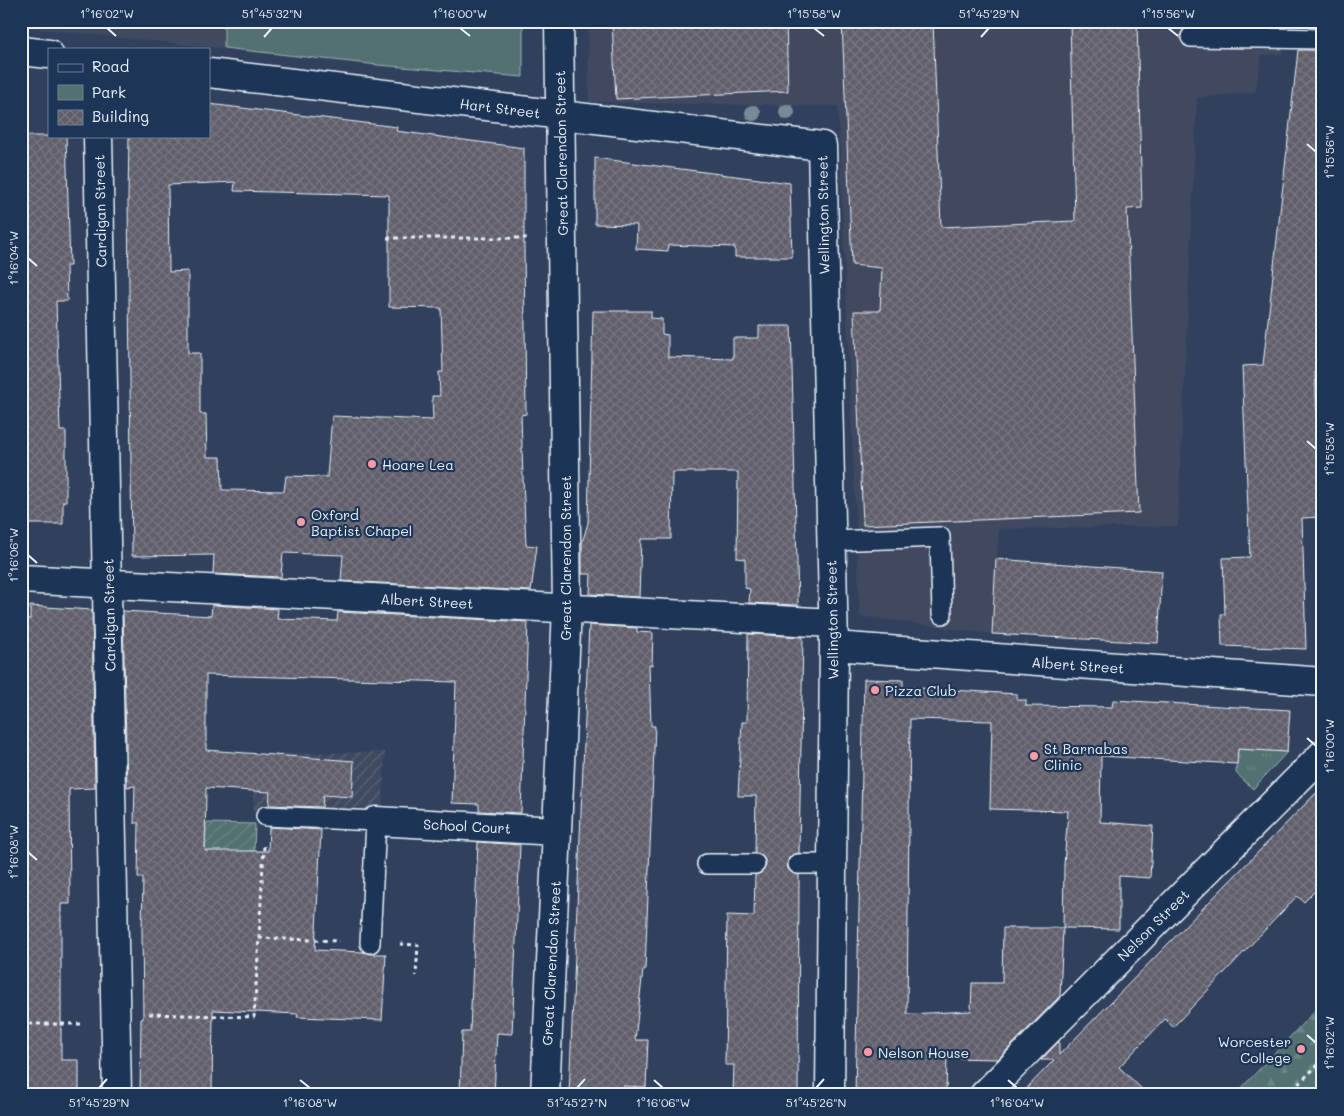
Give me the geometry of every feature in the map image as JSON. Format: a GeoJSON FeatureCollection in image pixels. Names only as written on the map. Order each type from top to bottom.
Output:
{"type":"FeatureCollection","features":[{"type":"Feature","properties":{"kind":"street","name":"Great Clarendon Street"},"geometry":{"type":"LineString","coordinates":[[545,1095],[567,608],[559,21]]}},
{"type":"Feature","properties":{"kind":"street"},"geometry":{"type":"LineString","coordinates":[[21,51],[48,54]]}},
{"type":"Feature","properties":{"kind":"street","name":"Hart Street"},"geometry":{"type":"LineString","coordinates":[[210,73],[822,146]]}},
{"type":"Feature","properties":{"kind":"street","name":"Cardigan Street"},"geometry":{"type":"LineString","coordinates":[[98,138],[117,1095]]}},
{"type":"Feature","properties":{"kind":"street","name":"Wellington Street"},"geometry":{"type":"LineString","coordinates":[[822,146],[833,635],[830,1095]]}},
{"type":"Feature","properties":{"kind":"street","name":"Albert Street"},"geometry":{"type":"LineString","coordinates":[[21,578],[567,608],[1323,682]]}},
{"type":"Feature","properties":{"kind":"street","name":"Nelson Street"},"geometry":{"type":"LineString","coordinates":[[984,1095],[1323,754]]}},
{"type":"Feature","properties":{"kind":"street","name":"School Court"},"geometry":{"type":"LineString","coordinates":[[376,821],[557,831]]}},
{"type":"Feature","properties":{"kind":"lane"},"geometry":{"type":"LineString","coordinates":[[1191,37],[1323,39]]}},
{"type":"Feature","properties":{"kind":"lane"},"geometry":{"type":"LineString","coordinates":[[831,541],[940,537],[942,614]]}},
{"type":"Feature","properties":{"kind":"lane"},"geometry":{"type":"LineString","coordinates":[[266,816],[376,821],[370,943]]}},
{"type":"Feature","properties":{"kind":"lane"},"geometry":{"type":"LineString","coordinates":[[707,864],[755,864]]}},
{"type":"Feature","properties":{"kind":"lane"},"geometry":{"type":"LineString","coordinates":[[798,864],[832,864]]}},
{"type":"Feature","properties":{"kind":"path"},"geometry":{"type":"LineString","coordinates":[[387,238],[562,238]]}},
{"type":"Feature","properties":{"kind":"path"},"geometry":{"type":"LineString","coordinates":[[21,1024],[116,1018],[254,1016],[266,816]]}},
{"type":"Feature","properties":{"kind":"path"},"geometry":{"type":"LineString","coordinates":[[259,938],[418,945],[416,976]]}},
{"type":"Feature","properties":{"kind":"path"},"geometry":{"type":"LineString","coordinates":[[1287,1095],[1323,1060]]}},
{"type":"Feature","properties":{"kind":"shaded area"},"geometry":{"type":"Polygon","coordinates":[[[21,21],[381,21],[378,65],[21,27],[21,21]]]}},
{"type":"Feature","properties":{"kind":"shaded area"},"geometry":{"type":"Polygon","coordinates":[[[588,21],[1290,22],[1282,54],[1262,55],[1255,92],[1197,98],[1178,526],[999,529],[992,634],[860,616],[838,106],[589,102],[588,21]]]}},
{"type":"Feature","properties":{"kind":"shaded area"},"geometry":{"type":"Polygon","coordinates":[[[385,752],[382,816],[253,810],[254,754],[385,752]]]}},
{"type":"Feature","properties":{"kind":"green space"},"geometry":{"type":"Polygon","coordinates":[[[224,21],[523,21],[523,77],[378,65],[224,48],[224,21]]]}},
{"type":"Feature","properties":{"kind":"green space"},"geometry":{"type":"Polygon","coordinates":[[[1238,749],[1287,752],[1253,789],[1236,773],[1238,749]]]}},
{"type":"Feature","properties":{"kind":"green space"},"geometry":{"type":"Polygon","coordinates":[[[206,823],[255,824],[254,851],[205,879],[206,823]]]}},
{"type":"Feature","properties":{"kind":"green space","name":"Worcester College"},"geometry":{"type":"Polygon","coordinates":[[[1323,1002],[1323,1091],[1320,1095],[1235,1095],[1323,1002]]]}},
{"type":"Feature","properties":{"kind":"building"},"geometry":{"type":"Polygon","coordinates":[[[612,21],[786,21],[788,91],[616,99],[612,21]]]}},
{"type":"Feature","properties":{"kind":"building"},"geometry":{"type":"Polygon","coordinates":[[[842,21],[933,21],[941,227],[1075,221],[1070,21],[1137,21],[1142,208],[1127,209],[1139,513],[863,525],[854,311],[880,311],[882,268],[852,265],[842,21]]]}},
{"type":"Feature","properties":{"kind":"building"},"geometry":{"type":"Polygon","coordinates":[[[1298,50],[1323,50],[1323,303],[1315,371],[1321,517],[1302,518],[1306,649],[1222,646],[1221,614],[1225,614],[1223,558],[1250,557],[1242,366],[1263,365],[1298,50]]]}},
{"type":"Feature","properties":{"kind":"building"},"geometry":{"type":"Polygon","coordinates":[[[210,104],[397,127],[396,131],[524,148],[526,414],[521,415],[526,545],[537,546],[531,591],[341,581],[343,555],[283,553],[281,577],[213,574],[214,555],[132,556],[129,138],[210,138],[210,104]],[[235,182],[168,185],[169,272],[188,271],[188,353],[200,353],[200,414],[206,414],[207,457],[221,457],[222,490],[284,491],[286,476],[327,477],[332,416],[433,420],[432,396],[440,396],[439,372],[443,372],[441,308],[389,307],[389,195],[234,191],[235,182]]]}},
{"type":"Feature","properties":{"kind":"building"},"geometry":{"type":"Polygon","coordinates":[[[21,136],[48,136],[48,138],[66,138],[70,266],[66,266],[67,301],[56,301],[60,431],[66,431],[66,501],[63,501],[63,524],[21,524],[21,136]]]}},
{"type":"Feature","properties":{"kind":"building"},"geometry":{"type":"Polygon","coordinates":[[[595,158],[790,183],[792,257],[735,257],[735,247],[668,245],[668,251],[636,249],[637,225],[595,224],[595,158]]]}},
{"type":"Feature","properties":{"kind":"building"},"geometry":{"type":"Polygon","coordinates":[[[593,311],[651,311],[651,318],[662,319],[662,334],[668,335],[668,357],[733,359],[733,338],[759,338],[759,326],[791,326],[798,605],[749,603],[750,589],[745,588],[745,559],[737,558],[738,472],[672,472],[671,539],[641,539],[639,597],[590,594],[591,574],[582,574],[582,543],[588,523],[593,311]]]}},
{"type":"Feature","properties":{"kind":"building"},"geometry":{"type":"Polygon","coordinates":[[[996,559],[1162,571],[1158,643],[992,634],[996,559]]]}},
{"type":"Feature","properties":{"kind":"building"},"geometry":{"type":"Polygon","coordinates":[[[212,605],[278,609],[277,619],[337,621],[338,612],[528,622],[521,813],[479,811],[479,804],[452,803],[456,682],[206,675],[206,750],[354,761],[352,797],[323,795],[322,807],[269,805],[270,792],[206,788],[205,851],[268,851],[269,827],[321,830],[315,950],[386,954],[382,1020],[297,1017],[298,1014],[213,1010],[212,1095],[140,1095],[141,1019],[143,1019],[143,878],[138,878],[139,823],[134,823],[135,786],[127,787],[123,611],[211,616],[212,605]]]}},
{"type":"Feature","properties":{"kind":"building"},"geometry":{"type":"Polygon","coordinates":[[[30,606],[92,610],[95,788],[69,789],[70,904],[61,904],[61,1060],[79,1060],[79,1095],[21,1095],[21,619],[30,619],[30,606]]]}},
{"type":"Feature","properties":{"kind":"building"},"geometry":{"type":"Polygon","coordinates":[[[589,625],[637,628],[637,632],[653,633],[652,665],[649,665],[651,726],[655,726],[645,970],[643,970],[635,1040],[648,1040],[646,1087],[623,1086],[623,1095],[569,1095],[589,625]]]}},
{"type":"Feature","properties":{"kind":"building"},"geometry":{"type":"Polygon","coordinates":[[[748,634],[803,637],[799,853],[792,855],[787,864],[788,869],[792,873],[799,875],[798,1095],[733,1095],[734,1065],[725,1065],[727,915],[754,916],[755,875],[764,870],[766,864],[760,854],[755,853],[756,796],[738,796],[742,722],[747,722],[748,634]]]}},
{"type":"Feature","properties":{"kind":"building"},"geometry":{"type":"Polygon","coordinates":[[[864,679],[903,680],[903,687],[1017,694],[1017,700],[1026,700],[1026,706],[1112,707],[1113,700],[1290,710],[1287,752],[1238,749],[1237,764],[1101,756],[1100,822],[1153,826],[1150,878],[1119,876],[1119,929],[1063,928],[1060,996],[998,1059],[947,1058],[946,1095],[855,1095],[864,679]],[[910,719],[907,1014],[971,1011],[972,983],[1002,983],[1003,928],[1063,928],[1064,865],[1068,811],[990,809],[992,721],[910,719]]]}},
{"type":"Feature","properties":{"kind":"building"},"geometry":{"type":"Polygon","coordinates":[[[1323,786],[1323,883],[1304,902],[1297,896],[1173,1027],[1165,1019],[1119,1067],[1148,1095],[1020,1095],[1054,1060],[1041,1060],[1059,1041],[1059,1055],[1323,786]]]}},
{"type":"Feature","properties":{"kind":"building"},"geometry":{"type":"Polygon","coordinates":[[[478,842],[520,845],[512,1034],[497,1033],[494,1095],[460,1095],[462,1032],[470,1032],[478,842]]]}},
{"type":"Feature","properties":{"kind":"place","name":"Hoare Lea"},"geometry":{"type":"Point","coordinates":[372,464]}},
{"type":"Feature","properties":{"kind":"place","name":"Oxford Baptist Chapel"},"geometry":{"type":"Point","coordinates":[301,522]}},
{"type":"Feature","properties":{"kind":"place","name":"Pizza Club"},"geometry":{"type":"Point","coordinates":[875,690]}},
{"type":"Feature","properties":{"kind":"place","name":"St Barnabas Clinic"},"geometry":{"type":"Point","coordinates":[1034,756]}},
{"type":"Feature","properties":{"kind":"place","name":"Worcester College"},"geometry":{"type":"Point","coordinates":[1301,1049]}},
{"type":"Feature","properties":{"kind":"place","name":"Nelson House"},"geometry":{"type":"Point","coordinates":[868,1052]}}]}
